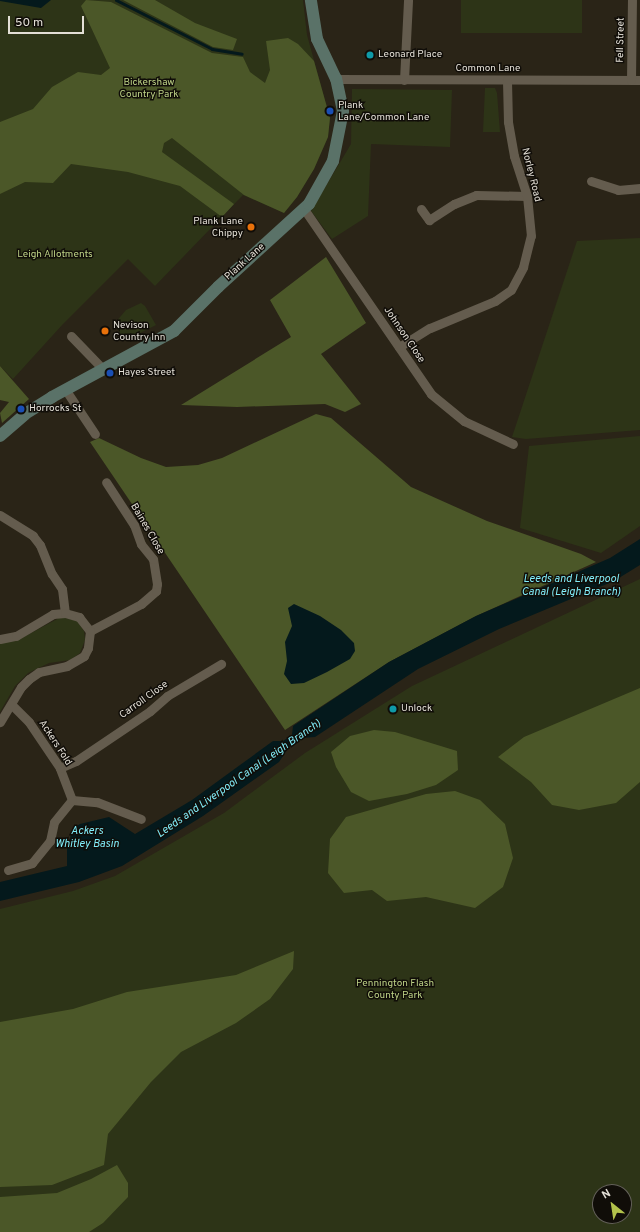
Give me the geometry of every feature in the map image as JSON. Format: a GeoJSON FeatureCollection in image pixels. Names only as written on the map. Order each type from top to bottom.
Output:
{"type":"FeatureCollection","features":[{"type":"Feature","properties":{"kind":"street","name":"Plank Lane"},"geometry":{"type":"LineString","coordinates":[[0,436],[25,414],[65,389],[178,328],[218,287],[304,209],[333,161],[343,111],[336,79],[317,39],[311,0]]}},
{"type":"Feature","properties":{"kind":"street"},"geometry":{"type":"LineString","coordinates":[[404,80],[408,0]]}},
{"type":"Feature","properties":{"kind":"street","name":"Fell Street"},"geometry":{"type":"LineString","coordinates":[[632,0],[636,80]]}},
{"type":"Feature","properties":{"kind":"street","name":"Common Lane"},"geometry":{"type":"LineString","coordinates":[[336,79],[636,80]]}},
{"type":"Feature","properties":{"kind":"street","name":"Norley Road"},"geometry":{"type":"LineString","coordinates":[[399,347],[430,328],[495,301],[511,290],[523,266],[531,236],[527,196],[514,156],[508,122],[507,80]]}},
{"type":"Feature","properties":{"kind":"street"},"geometry":{"type":"LineString","coordinates":[[591,181],[618,190],[640,188]]}},
{"type":"Feature","properties":{"kind":"street"},"geometry":{"type":"LineString","coordinates":[[422,209],[429,220],[454,204],[476,195],[527,196]]}},
{"type":"Feature","properties":{"kind":"street","name":"Johnson Close"},"geometry":{"type":"LineString","coordinates":[[304,209],[431,394],[464,421],[513,444]]}},
{"type":"Feature","properties":{"kind":"street"},"geometry":{"type":"LineString","coordinates":[[71,336],[102,369]]}},
{"type":"Feature","properties":{"kind":"street"},"geometry":{"type":"LineString","coordinates":[[65,389],[95,434]]}},
{"type":"Feature","properties":{"kind":"street","name":"Baines Close"},"geometry":{"type":"LineString","coordinates":[[90,631],[141,604],[156,591],[156,574],[153,559],[141,544],[134,525],[106,482]]}},
{"type":"Feature","properties":{"kind":"street"},"geometry":{"type":"LineString","coordinates":[[107,502],[116,497]]}},
{"type":"Feature","properties":{"kind":"street"},"geometry":{"type":"LineString","coordinates":[[0,515],[34,536],[40,545],[52,574],[62,589],[65,613]]}},
{"type":"Feature","properties":{"kind":"street"},"geometry":{"type":"LineString","coordinates":[[0,639],[16,636],[53,614],[65,613],[79,617],[90,631],[88,648],[84,656],[67,666],[39,672],[21,686],[0,722]]}},
{"type":"Feature","properties":{"kind":"street","name":"Carroll Close"},"geometry":{"type":"LineString","coordinates":[[60,768],[76,761],[150,711],[172,693],[221,664]]}},
{"type":"Feature","properties":{"kind":"street","name":"Ackers Fold"},"geometry":{"type":"LineString","coordinates":[[11,704],[29,722],[60,768],[72,800]]}},
{"type":"Feature","properties":{"kind":"street"},"geometry":{"type":"LineString","coordinates":[[8,870],[32,863],[50,841],[54,822],[72,800],[97,802],[141,819]]}},
{"type":"Feature","properties":{"kind":"green space","name":"Bickershaw Country Park"},"geometry":{"type":"Polygon","coordinates":[[[0,0],[303,0],[307,35],[330,118],[328,137],[314,169],[297,197],[284,213],[243,195],[155,286],[128,259],[63,324],[13,379],[0,366],[0,0]]]}},
{"type":"Feature","properties":{"kind":"green space","name":"Bickershaw Country Park"},"geometry":{"type":"Polygon","coordinates":[[[86,0],[111,2],[212,53],[243,57],[250,72],[265,83],[270,70],[266,41],[288,38],[298,44],[314,61],[330,118],[328,137],[314,169],[297,197],[284,213],[244,195],[172,138],[164,143],[162,152],[234,204],[222,217],[180,186],[128,172],[71,164],[53,183],[25,182],[0,194],[0,122],[33,109],[52,87],[78,72],[101,75],[110,68],[81,6],[86,0]]]}},
{"type":"Feature","properties":{"kind":"green space"},"geometry":{"type":"Polygon","coordinates":[[[123,0],[155,0],[195,23],[237,39],[233,50],[213,47],[123,0]]]}},
{"type":"Feature","properties":{"kind":"green space"},"geometry":{"type":"Polygon","coordinates":[[[461,0],[582,0],[582,33],[461,33],[461,0]]]}},
{"type":"Feature","properties":{"kind":"green space"},"geometry":{"type":"Polygon","coordinates":[[[485,88],[495,88],[497,93],[500,132],[483,132],[485,88]]]}},
{"type":"Feature","properties":{"kind":"green space"},"geometry":{"type":"Polygon","coordinates":[[[352,89],[452,90],[450,147],[371,144],[368,216],[332,239],[311,211],[351,144],[352,89]]]}},
{"type":"Feature","properties":{"kind":"green space"},"geometry":{"type":"Polygon","coordinates":[[[640,238],[640,430],[526,439],[512,437],[577,241],[640,238]]]}},
{"type":"Feature","properties":{"kind":"green space"},"geometry":{"type":"Polygon","coordinates":[[[326,257],[366,323],[321,354],[361,404],[345,412],[325,404],[237,407],[181,405],[291,337],[270,300],[326,257]]]}},
{"type":"Feature","properties":{"kind":"green space"},"geometry":{"type":"Polygon","coordinates":[[[141,303],[145,306],[156,325],[124,341],[115,323],[126,310],[141,303]]]}},
{"type":"Feature","properties":{"kind":"green space"},"geometry":{"type":"Polygon","coordinates":[[[0,366],[29,399],[2,423],[0,413],[9,402],[0,400],[0,366]]]}},
{"type":"Feature","properties":{"kind":"green space"},"geometry":{"type":"Polygon","coordinates":[[[316,414],[331,418],[411,487],[487,521],[581,554],[596,562],[476,616],[389,662],[285,730],[90,442],[99,438],[141,458],[166,467],[198,465],[222,458],[316,414]]]}},
{"type":"Feature","properties":{"kind":"green space"},"geometry":{"type":"Polygon","coordinates":[[[640,436],[640,526],[601,553],[520,528],[529,446],[640,436]]]}},
{"type":"Feature","properties":{"kind":"green space","name":"Pennington Flash County Park"},"geometry":{"type":"Polygon","coordinates":[[[640,579],[640,1232],[0,1232],[0,909],[73,891],[115,876],[224,813],[305,753],[412,686],[640,579]]]}},
{"type":"Feature","properties":{"kind":"green space"},"geometry":{"type":"Polygon","coordinates":[[[61,617],[77,621],[84,631],[85,640],[80,653],[70,660],[49,663],[28,673],[15,686],[0,712],[0,643],[18,640],[61,617]]]}},
{"type":"Feature","properties":{"kind":"green space"},"geometry":{"type":"Polygon","coordinates":[[[640,688],[640,782],[616,803],[579,810],[552,805],[531,782],[498,757],[524,737],[640,688]]]}},
{"type":"Feature","properties":{"kind":"green space"},"geometry":{"type":"Polygon","coordinates":[[[374,730],[395,732],[457,751],[458,770],[436,785],[407,794],[369,801],[351,792],[336,767],[331,752],[350,736],[374,730]]]}},
{"type":"Feature","properties":{"kind":"green space"},"geometry":{"type":"Polygon","coordinates":[[[455,791],[480,800],[505,824],[513,858],[503,887],[475,908],[426,897],[387,901],[372,890],[344,893],[328,873],[330,839],[346,817],[426,794],[455,791]]]}},
{"type":"Feature","properties":{"kind":"green space"},"geometry":{"type":"Polygon","coordinates":[[[294,951],[293,969],[270,999],[236,1023],[181,1052],[151,1082],[108,1134],[104,1165],[52,1185],[0,1187],[0,1022],[73,1009],[127,992],[236,975],[294,951]]]}},
{"type":"Feature","properties":{"kind":"green space"},"geometry":{"type":"Polygon","coordinates":[[[117,1165],[128,1183],[128,1197],[103,1223],[89,1232],[0,1232],[0,1197],[57,1193],[91,1179],[117,1165]]]}},
{"type":"Feature","properties":{"kind":"water"},"geometry":{"type":"Polygon","coordinates":[[[0,0],[51,0],[41,8],[0,1],[0,0]]]}},
{"type":"Feature","properties":{"kind":"water","name":"Leeds and Liverpool Canal (Leigh Branch)"},"geometry":{"type":"Polygon","coordinates":[[[640,539],[640,565],[614,581],[499,629],[418,669],[315,737],[301,738],[289,747],[279,762],[203,816],[122,866],[79,882],[0,901],[0,882],[67,866],[67,848],[73,828],[80,824],[109,817],[135,834],[192,800],[273,741],[283,741],[292,735],[293,726],[389,662],[476,616],[610,558],[640,539]]]}},
{"type":"Feature","properties":{"kind":"water"},"geometry":{"type":"Polygon","coordinates":[[[294,604],[320,616],[341,630],[354,643],[355,651],[350,659],[327,672],[304,683],[291,684],[284,674],[287,661],[285,642],[292,626],[288,608],[294,604]]]}},
{"type":"Feature","properties":{"kind":"waterway"},"geometry":{"type":"LineString","coordinates":[[116,0],[212,49],[242,54]]}},
{"type":"Feature","properties":{"kind":"place","name":"Leonard Place"},"geometry":{"type":"Point","coordinates":[370,55]}},
{"type":"Feature","properties":{"kind":"place","name":"Plank Lane/Common Lane"},"geometry":{"type":"Point","coordinates":[330,111]}},
{"type":"Feature","properties":{"kind":"place","name":"Plank Lane Chippy"},"geometry":{"type":"Point","coordinates":[251,227]}},
{"type":"Feature","properties":{"kind":"place","name":"Nevison Country Inn"},"geometry":{"type":"Point","coordinates":[105,331]}},
{"type":"Feature","properties":{"kind":"place","name":"Hayes Street"},"geometry":{"type":"Point","coordinates":[110,373]}},
{"type":"Feature","properties":{"kind":"place","name":"Horrocks St"},"geometry":{"type":"Point","coordinates":[21,409]}},
{"type":"Feature","properties":{"kind":"place","name":"Unlock"},"geometry":{"type":"Point","coordinates":[393,709]}},
{"type":"Feature","properties":{"kind":"park label","name":"Leigh Allotments"},"geometry":{"type":"Point","coordinates":[55,255]}},
{"type":"Feature","properties":{"kind":"water label","name":"Ackers Whitley Basin"},"geometry":{"type":"Point","coordinates":[87,838]}}]}
